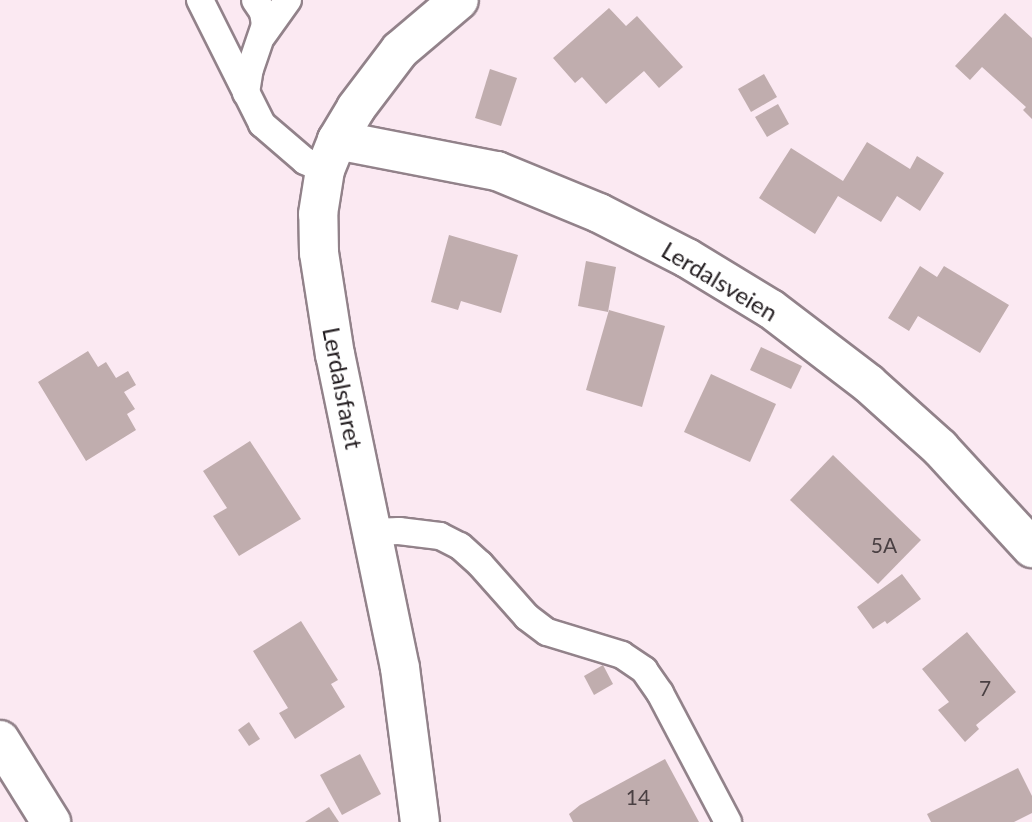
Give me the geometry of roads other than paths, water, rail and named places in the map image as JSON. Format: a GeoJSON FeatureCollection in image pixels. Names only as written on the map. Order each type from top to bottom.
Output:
{"type":"FeatureCollection","features":[{"type":"Feature","properties":{"kind":"street","name":"Lerdalsfaret"},"geometry":{"type":"LineString","coordinates":[[420,822],[400,668],[335,355],[319,253],[318,214],[331,155],[382,71],[400,50],[459,0]]}},
{"type":"Feature","properties":{"kind":"street","name":"Lerdalsveien"},"geometry":{"type":"LineString","coordinates":[[331,155],[497,172],[599,213],[687,258],[771,309],[869,384],[940,448],[1032,548]]}},
{"type":"Feature","properties":{"kind":"street"},"geometry":{"type":"LineString","coordinates":[[0,740],[51,822]]}},
{"type":"Feature","properties":{"kind":"lane"},"geometry":{"type":"LineString","coordinates":[[200,0],[262,124],[305,161],[331,155]]}},
{"type":"Feature","properties":{"kind":"lane"},"geometry":{"type":"LineString","coordinates":[[255,0],[263,12],[263,35]]}},
{"type":"Feature","properties":{"kind":"lane"},"geometry":{"type":"LineString","coordinates":[[246,93],[250,69],[263,35],[288,0]]}},
{"type":"Feature","properties":{"kind":"lane"},"geometry":{"type":"LineString","coordinates":[[373,532],[399,531],[440,536],[460,546],[480,564],[527,617],[547,632],[622,655],[634,662],[660,693],[727,822]]}}]}
